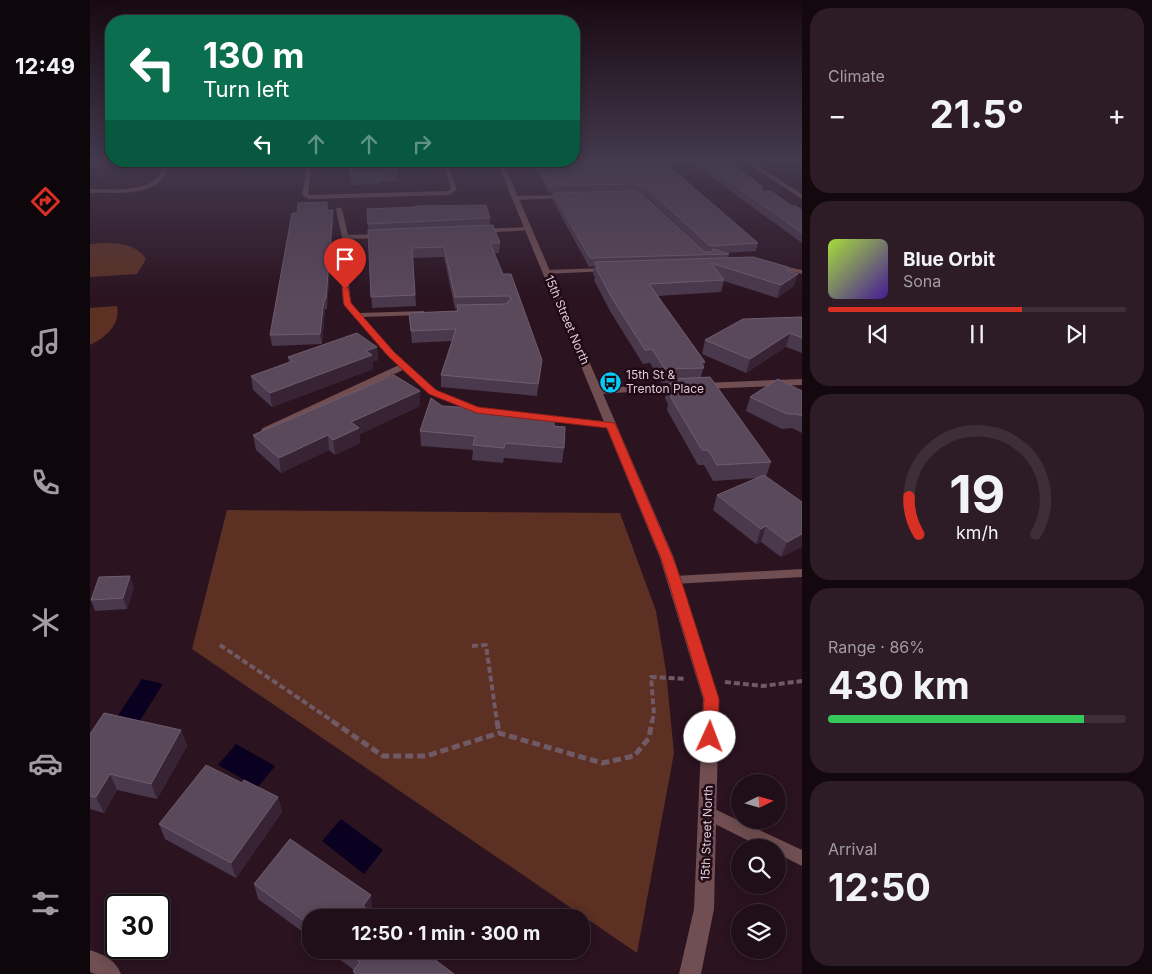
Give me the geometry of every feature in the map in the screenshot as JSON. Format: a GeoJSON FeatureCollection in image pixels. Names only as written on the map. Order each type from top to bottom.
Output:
{"type":"FeatureCollection","features":[{"type":"Feature","properties":{"kind":"street","name":"15th Street North"},"geometry":{"type":"LineString","coordinates":[[519,207],[667,558],[711,699],[704,909],[690,974]]}},
{"type":"Feature","properties":{"kind":"street"},"geometry":{"type":"LineString","coordinates":[[90,961],[101,965],[110,974]]}},
{"type":"Feature","properties":{"kind":"lane"},"geometry":{"type":"LineString","coordinates":[[339,209],[345,237],[343,260],[346,303],[391,354],[432,392],[477,410],[611,425]]}},
{"type":"Feature","properties":{"kind":"lane"},"geometry":{"type":"LineString","coordinates":[[474,232],[529,230]]}},
{"type":"Feature","properties":{"kind":"lane"},"geometry":{"type":"LineString","coordinates":[[345,237],[385,235]]}},
{"type":"Feature","properties":{"kind":"lane"},"geometry":{"type":"LineString","coordinates":[[771,266],[802,272]]}},
{"type":"Feature","properties":{"kind":"lane"},"geometry":{"type":"LineString","coordinates":[[546,272],[616,270]]}},
{"type":"Feature","properties":{"kind":"lane"},"geometry":{"type":"LineString","coordinates":[[357,315],[426,313]]}},
{"type":"Feature","properties":{"kind":"lane"},"geometry":{"type":"LineString","coordinates":[[259,433],[404,366]]}},
{"type":"Feature","properties":{"kind":"lane"},"geometry":{"type":"LineString","coordinates":[[694,387],[802,382]]}},
{"type":"Feature","properties":{"kind":"lane"},"geometry":{"type":"LineString","coordinates":[[597,391],[684,387]]}},
{"type":"Feature","properties":{"kind":"lane"},"geometry":{"type":"LineString","coordinates":[[674,580],[802,573]]}},
{"type":"Feature","properties":{"kind":"lane"},"geometry":{"type":"LineString","coordinates":[[708,813],[802,858]]}},
{"type":"Feature","properties":{"kind":"path"},"geometry":{"type":"LineString","coordinates":[[220,645],[383,756],[426,756],[499,732],[602,763],[634,756],[649,738],[654,714],[651,677],[763,686],[802,681]]}},
{"type":"Feature","properties":{"kind":"path"},"geometry":{"type":"LineString","coordinates":[[472,646],[486,645],[499,732]]}},
{"type":"Feature","properties":{"kind":"shaded area"},"geometry":{"type":"Polygon","coordinates":[[[90,244],[121,244],[135,249],[146,259],[137,274],[90,277],[90,244]]]}},
{"type":"Feature","properties":{"kind":"shaded area"},"geometry":{"type":"Polygon","coordinates":[[[117,306],[117,319],[111,330],[101,339],[90,345],[90,308],[117,306]]]}},
{"type":"Feature","properties":{"kind":"shaded area"},"geometry":{"type":"Polygon","coordinates":[[[227,510],[620,513],[656,611],[666,671],[674,753],[637,953],[590,921],[590,909],[573,909],[192,649],[227,510]]]}},
{"type":"Feature","properties":{"kind":"shaded area"},"geometry":{"type":"Polygon","coordinates":[[[142,679],[163,684],[139,722],[117,717],[142,679]]]}},
{"type":"Feature","properties":{"kind":"shaded area"},"geometry":{"type":"Polygon","coordinates":[[[236,744],[275,766],[254,792],[248,782],[218,765],[236,744]]]}},
{"type":"Feature","properties":{"kind":"shaded area"},"geometry":{"type":"Polygon","coordinates":[[[341,819],[383,850],[364,874],[322,841],[341,819]]]}},
{"type":"Feature","properties":{"kind":"building"},"geometry":{"type":"Polygon","coordinates":[[[298,207],[327,207],[327,210],[333,210],[326,299],[324,300],[320,334],[270,335],[292,213],[297,213],[298,207]]]}},
{"type":"Feature","properties":{"kind":"building"},"geometry":{"type":"Polygon","coordinates":[[[487,207],[490,218],[368,224],[367,209],[487,207]]]}},
{"type":"Feature","properties":{"kind":"building"},"geometry":{"type":"Polygon","coordinates":[[[561,207],[657,207],[705,252],[712,252],[713,249],[729,254],[590,258],[561,207]]]}},
{"type":"Feature","properties":{"kind":"building"},"geometry":{"type":"Polygon","coordinates":[[[668,207],[717,207],[758,243],[710,246],[668,207]]]}},
{"type":"Feature","properties":{"kind":"building"},"geometry":{"type":"Polygon","coordinates":[[[766,207],[798,207],[802,210],[802,233],[766,207]]]}},
{"type":"Feature","properties":{"kind":"building"},"geometry":{"type":"Polygon","coordinates":[[[493,225],[500,243],[490,243],[503,274],[511,274],[542,360],[538,384],[441,375],[456,329],[411,331],[409,313],[458,311],[457,305],[506,304],[511,299],[509,296],[455,297],[444,247],[412,248],[415,295],[371,297],[368,230],[493,225]]]}},
{"type":"Feature","properties":{"kind":"building"},"geometry":{"type":"Polygon","coordinates":[[[753,257],[788,267],[785,270],[798,274],[781,285],[711,263],[724,280],[649,284],[705,362],[700,362],[704,368],[665,369],[652,349],[645,350],[612,298],[596,268],[598,268],[595,262],[753,257]]]}},
{"type":"Feature","properties":{"kind":"building"},"geometry":{"type":"Polygon","coordinates":[[[802,317],[802,338],[790,333],[750,359],[705,340],[743,319],[802,317]]]}},
{"type":"Feature","properties":{"kind":"building"},"geometry":{"type":"Polygon","coordinates":[[[357,333],[377,347],[366,351],[372,355],[270,393],[251,376],[293,361],[288,357],[357,333]]]}},
{"type":"Feature","properties":{"kind":"building"},"geometry":{"type":"Polygon","coordinates":[[[394,375],[420,391],[351,422],[359,428],[333,440],[328,435],[279,458],[253,435],[394,375]]]}},
{"type":"Feature","properties":{"kind":"building"},"geometry":{"type":"Polygon","coordinates":[[[710,377],[771,462],[717,465],[708,450],[702,450],[670,396],[674,395],[668,384],[674,383],[671,379],[710,377]]]}},
{"type":"Feature","properties":{"kind":"building"},"geometry":{"type":"Polygon","coordinates":[[[778,379],[802,391],[802,416],[787,414],[750,397],[778,379]]]}},
{"type":"Feature","properties":{"kind":"building"},"geometry":{"type":"Polygon","coordinates":[[[431,398],[442,406],[489,409],[488,412],[554,418],[554,426],[565,427],[564,448],[505,443],[504,448],[473,445],[475,436],[420,431],[431,398]]]}},
{"type":"Feature","properties":{"kind":"building"},"geometry":{"type":"Polygon","coordinates":[[[764,475],[802,502],[802,534],[787,542],[766,526],[761,529],[717,495],[764,475]]]}},
{"type":"Feature","properties":{"kind":"building"},"geometry":{"type":"Polygon","coordinates":[[[130,576],[123,598],[91,600],[99,577],[130,576]]]}},
{"type":"Feature","properties":{"kind":"building"},"geometry":{"type":"Polygon","coordinates":[[[104,713],[181,730],[151,784],[110,774],[96,797],[90,796],[90,734],[104,713]]]}},
{"type":"Feature","properties":{"kind":"building"},"geometry":{"type":"Polygon","coordinates":[[[206,765],[242,783],[244,780],[278,797],[231,863],[159,824],[206,765]]]}},
{"type":"Feature","properties":{"kind":"building"},"geometry":{"type":"Polygon","coordinates":[[[290,839],[371,895],[363,906],[367,909],[302,909],[302,919],[254,884],[290,839]]]}},
{"type":"Feature","properties":{"kind":"building"},"geometry":{"type":"Polygon","coordinates":[[[356,959],[434,959],[454,974],[356,974],[353,971],[360,962],[356,959]]]}},
{"type":"Feature","properties":{"kind":"place","name":"15th St & Trenton Place"},"geometry":{"type":"Point","coordinates":[610,382]}},
{"type":"Feature","properties":{"kind":"route"},"geometry":{"type":"LineString","coordinates":[[345,289],[346,303],[391,354],[432,392],[477,410],[611,425],[667,558],[674,580],[711,699],[710,737]]}}]}
